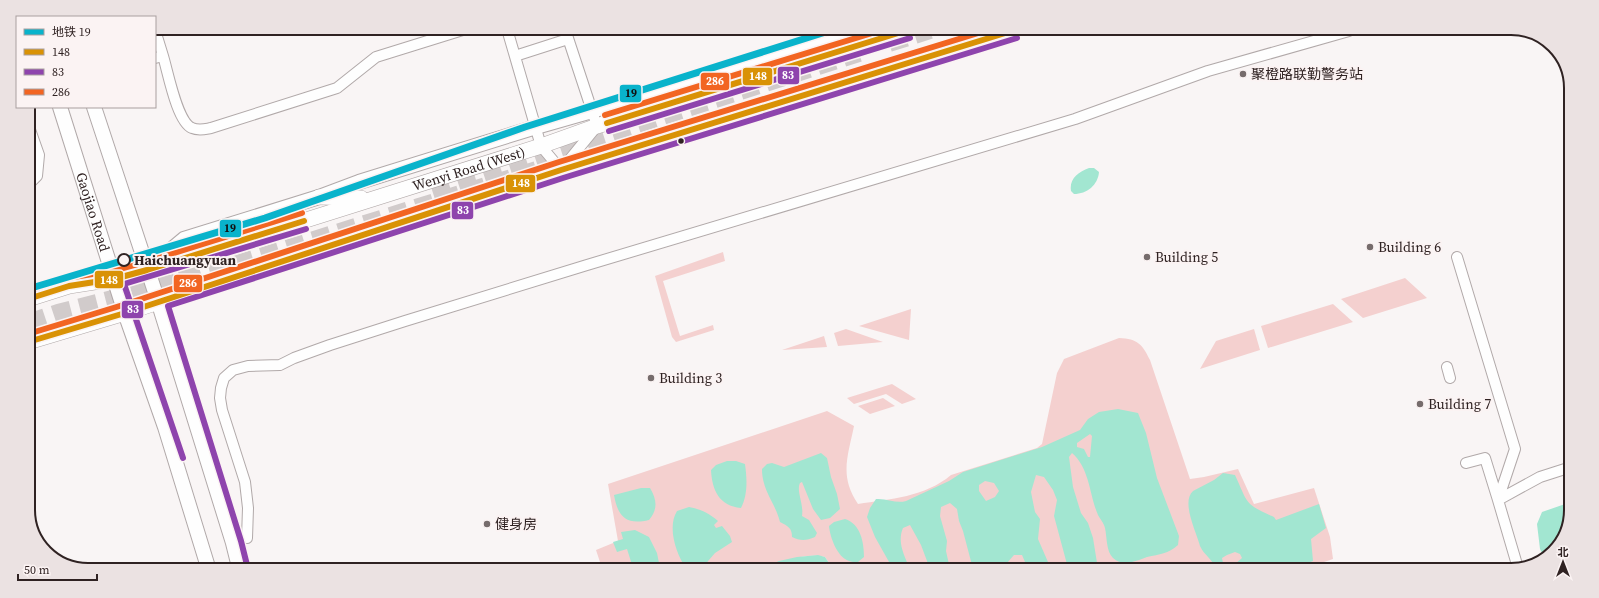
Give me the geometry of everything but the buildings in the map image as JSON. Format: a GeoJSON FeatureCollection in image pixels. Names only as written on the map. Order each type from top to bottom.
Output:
{"type":"FeatureCollection","features":[{"type":"Feature","properties":{"kind":"main road"},"geometry":{"type":"LineString","coordinates":[[147,270],[184,239],[319,197],[359,182],[839,35]]}},
{"type":"Feature","properties":{"kind":"main road","name":"Wenyi Road (West)"},"geometry":{"type":"LineString","coordinates":[[35,297],[69,286],[114,280],[147,270],[542,146],[597,126],[892,35]]}},
{"type":"Feature","properties":{"kind":"main road","name":"Wenyi Road (West)"},"geometry":{"type":"LineString","coordinates":[[35,340],[125,313],[561,170],[999,35]]}},
{"type":"Feature","properties":{"kind":"main road","name":"Gaojiao Road"},"geometry":{"type":"LineString","coordinates":[[60,108],[114,280],[165,426],[207,563]]}},
{"type":"Feature","properties":{"kind":"main road"},"geometry":{"type":"LineString","coordinates":[[94,108],[158,301],[238,563]]}},
{"type":"Feature","properties":{"kind":"main road"},"geometry":{"type":"LineString","coordinates":[[319,197],[374,199]]}},
{"type":"Feature","properties":{"kind":"street"},"geometry":{"type":"LineString","coordinates":[[156,37],[159,57],[180,113],[185,122],[191,128],[199,130],[211,128],[337,88],[376,57],[447,35]]}},
{"type":"Feature","properties":{"kind":"street"},"geometry":{"type":"LineString","coordinates":[[508,35],[542,146],[561,170],[597,126],[567,35]]}},
{"type":"Feature","properties":{"kind":"street"},"geometry":{"type":"LineString","coordinates":[[247,538],[248,508],[245,482],[222,410],[220,398],[224,378],[233,370],[246,366],[280,365],[294,358],[330,345],[413,319],[602,260],[1074,119],[1208,71],[1335,35]]}},
{"type":"Feature","properties":{"kind":"street"},"geometry":{"type":"LineString","coordinates":[[515,56],[568,40]]}},
{"type":"Feature","properties":{"kind":"street"},"geometry":{"type":"LineString","coordinates":[[35,144],[39,155],[37,176],[35,178]]}},
{"type":"Feature","properties":{"kind":"street"},"geometry":{"type":"LineString","coordinates":[[1456,257],[1516,449],[1498,500]]}},
{"type":"Feature","properties":{"kind":"street"},"geometry":{"type":"LineString","coordinates":[[1447,367],[1450,378]]}},
{"type":"Feature","properties":{"kind":"street"},"geometry":{"type":"LineString","coordinates":[[1466,463],[1485,458],[1517,563]]}},
{"type":"Feature","properties":{"kind":"street"},"geometry":{"type":"LineString","coordinates":[[1498,500],[1540,477],[1564,469]]}},
{"type":"Feature","properties":{"kind":"shaded area"},"geometry":{"type":"Polygon","coordinates":[[[1089,168],[1094,168],[1099,172],[1094,185],[1079,194],[1074,194],[1071,191],[1071,183],[1075,176],[1089,168]]]}},
{"type":"Feature","properties":{"kind":"shaded area"},"geometry":{"type":"Polygon","coordinates":[[[723,252],[725,261],[663,281],[680,336],[713,325],[714,330],[676,342],[672,337],[655,276],[723,252]]]}},
{"type":"Feature","properties":{"kind":"shaded area"},"geometry":{"type":"Polygon","coordinates":[[[1405,278],[1427,298],[1363,318],[1341,299],[1405,278]]]}},
{"type":"Feature","properties":{"kind":"shaded area"},"geometry":{"type":"Polygon","coordinates":[[[1333,304],[1353,322],[1268,348],[1261,326],[1333,304]]]}},
{"type":"Feature","properties":{"kind":"shaded area"},"geometry":{"type":"Polygon","coordinates":[[[911,309],[909,340],[859,326],[911,309]]]}},
{"type":"Feature","properties":{"kind":"shaded area"},"geometry":{"type":"Polygon","coordinates":[[[846,329],[883,342],[838,346],[834,333],[846,329]]]}},
{"type":"Feature","properties":{"kind":"shaded area"},"geometry":{"type":"Polygon","coordinates":[[[1254,329],[1260,350],[1200,369],[1216,341],[1254,329]]]}},
{"type":"Feature","properties":{"kind":"shaded area"},"geometry":{"type":"Polygon","coordinates":[[[824,336],[827,347],[782,350],[824,336]]]}},
{"type":"Feature","properties":{"kind":"shaded area"},"geometry":{"type":"Polygon","coordinates":[[[1119,338],[1139,343],[1150,360],[1190,479],[1238,469],[1254,504],[1314,488],[1330,537],[1333,559],[1321,563],[829,563],[825,557],[810,556],[794,558],[778,563],[600,563],[596,550],[618,541],[608,484],[827,411],[854,426],[848,456],[847,475],[852,494],[858,504],[919,493],[951,475],[1037,448],[1042,444],[1057,373],[1064,359],[1119,338]]]}},
{"type":"Feature","properties":{"kind":"shaded area"},"geometry":{"type":"Polygon","coordinates":[[[892,384],[916,399],[902,404],[886,394],[854,404],[847,398],[892,384]]]}},
{"type":"Feature","properties":{"kind":"shaded area"},"geometry":{"type":"Polygon","coordinates":[[[883,398],[895,406],[870,414],[858,406],[883,398]]]}},
{"type":"Feature","properties":{"kind":"shaded area"},"geometry":{"type":"Polygon","coordinates":[[[1118,409],[1138,413],[1146,433],[1157,478],[1179,536],[1178,545],[1174,548],[1164,553],[1125,563],[1117,561],[1113,558],[1109,552],[1106,532],[1095,507],[1086,474],[1078,459],[1072,453],[1069,457],[1073,487],[1081,513],[1088,523],[1093,538],[1097,563],[1067,563],[1054,516],[1057,500],[1053,490],[1044,477],[1036,475],[1031,492],[1035,512],[1040,519],[1038,539],[1048,563],[1025,563],[1022,555],[1014,555],[1007,563],[971,563],[957,509],[950,503],[941,507],[940,516],[947,541],[946,551],[949,563],[928,563],[921,545],[910,525],[903,528],[901,533],[902,548],[908,563],[890,563],[875,537],[867,517],[870,508],[876,499],[899,502],[906,501],[949,481],[963,472],[1042,447],[1080,430],[1088,419],[1099,412],[1118,409]],[[1090,434],[1077,443],[1077,447],[1084,449],[1088,457],[1090,457],[1092,436],[1090,434]],[[985,481],[979,485],[979,491],[986,501],[995,497],[999,491],[994,483],[985,481]]]}},
{"type":"Feature","properties":{"kind":"shaded area"},"geometry":{"type":"Polygon","coordinates":[[[821,453],[827,458],[840,509],[830,518],[821,520],[813,509],[802,482],[800,483],[799,490],[802,516],[809,520],[817,533],[815,537],[806,540],[798,539],[792,537],[789,528],[780,522],[766,490],[762,469],[767,464],[772,463],[784,467],[821,453]]]}},
{"type":"Feature","properties":{"kind":"shaded area"},"geometry":{"type":"Polygon","coordinates":[[[727,461],[736,461],[745,464],[746,492],[741,508],[733,507],[722,500],[718,496],[713,484],[711,470],[716,465],[727,461]]]}},
{"type":"Feature","properties":{"kind":"shaded area"},"geometry":{"type":"Polygon","coordinates":[[[1223,473],[1235,475],[1248,502],[1257,509],[1274,517],[1276,520],[1319,504],[1326,528],[1311,539],[1313,561],[1308,563],[1236,563],[1242,558],[1240,554],[1235,552],[1222,558],[1223,563],[1213,563],[1200,546],[1190,517],[1188,502],[1193,491],[1214,480],[1223,473]]]}},
{"type":"Feature","properties":{"kind":"shaded area"},"geometry":{"type":"Polygon","coordinates":[[[641,488],[650,488],[656,504],[654,512],[649,520],[629,520],[621,514],[618,509],[614,495],[641,488]]]}},
{"type":"Feature","properties":{"kind":"shaded area"},"geometry":{"type":"Polygon","coordinates":[[[1564,504],[1564,517],[1559,534],[1553,542],[1543,542],[1542,553],[1540,549],[1537,524],[1542,512],[1564,504]]]}},
{"type":"Feature","properties":{"kind":"shaded area"},"geometry":{"type":"Polygon","coordinates":[[[689,507],[697,509],[715,518],[718,521],[714,525],[716,528],[722,526],[730,536],[732,542],[715,553],[706,563],[683,563],[676,548],[673,532],[674,517],[677,511],[689,507]]]}},
{"type":"Feature","properties":{"kind":"shaded area"},"geometry":{"type":"Polygon","coordinates":[[[845,519],[855,525],[862,540],[864,557],[858,562],[845,559],[838,551],[831,536],[829,526],[834,522],[845,519]]]}},
{"type":"Feature","properties":{"kind":"shaded area"},"geometry":{"type":"Polygon","coordinates":[[[635,530],[649,537],[657,553],[659,563],[631,563],[627,549],[617,552],[613,542],[623,539],[621,532],[635,530]]]}},
{"type":"Feature","properties":{"kind":"shaded area"},"geometry":{"type":"Polygon","coordinates":[[[818,555],[825,557],[829,563],[774,563],[797,557],[818,555]]]}},
{"type":"Feature","properties":{"kind":"tunnel"},"geometry":{"type":"LineString","coordinates":[[889,43],[914,35]]}},
{"type":"Feature","properties":{"kind":"tunnel"},"geometry":{"type":"LineString","coordinates":[[432,190],[859,53]]}},
{"type":"Feature","properties":{"kind":"tunnel"},"geometry":{"type":"LineString","coordinates":[[35,321],[58,313],[190,279],[556,164]]}},
{"type":"Feature","properties":{"kind":"tunnel"},"geometry":{"type":"LineString","coordinates":[[151,275],[201,263]]}},
{"type":"Feature","properties":{"kind":"metro line","name":"19"},"geometry":{"type":"LineString","coordinates":[[35,287],[265,218],[525,127],[816,35]]}},
{"type":"Feature","properties":{"kind":"transit line","name":"286"},"geometry":{"type":"LineString","coordinates":[[605,115],[866,35]]}},
{"type":"Feature","properties":{"kind":"transit line","name":"148"},"geometry":{"type":"LineString","coordinates":[[607,123],[892,35]]}},
{"type":"Feature","properties":{"kind":"transit line","name":"286"},"geometry":{"type":"LineString","coordinates":[[35,332],[123,305],[559,162],[972,35]]}},
{"type":"Feature","properties":{"kind":"transit line","name":"148"},"geometry":{"type":"LineString","coordinates":[[35,340],[125,313],[561,170],[999,35]]}},
{"type":"Feature","properties":{"kind":"transit line","name":"83"},"geometry":{"type":"LineString","coordinates":[[609,131],[910,38]]}},
{"type":"Feature","properties":{"kind":"transit line","name":"83"},"geometry":{"type":"LineString","coordinates":[[246,563],[168,306],[563,178],[1017,38]]}},
{"type":"Feature","properties":{"kind":"transit line","name":"286"},"geometry":{"type":"LineString","coordinates":[[35,289],[67,278],[112,271],[145,262],[302,213]]}},
{"type":"Feature","properties":{"kind":"transit line","name":"148"},"geometry":{"type":"LineString","coordinates":[[35,297],[69,286],[114,279],[147,270],[304,221]]}},
{"type":"Feature","properties":{"kind":"transit line","name":"83"},"geometry":{"type":"LineString","coordinates":[[183,458],[124,284],[306,229]]}},
{"type":"Feature","properties":{"kind":"place","name":"聚橙路联勤警务站"},"geometry":{"type":"Point","coordinates":[1243,74]}},
{"type":"Feature","properties":{"kind":"place","name":"Building 6"},"geometry":{"type":"Point","coordinates":[1370,247]}},
{"type":"Feature","properties":{"kind":"place","name":"Building 5"},"geometry":{"type":"Point","coordinates":[1147,257]}},
{"type":"Feature","properties":{"kind":"place","name":"Haichuangyuan"},"geometry":{"type":"Point","coordinates":[124,260]}},
{"type":"Feature","properties":{"kind":"place","name":"Building 3"},"geometry":{"type":"Point","coordinates":[651,378]}},
{"type":"Feature","properties":{"kind":"place","name":"Building 7"},"geometry":{"type":"Point","coordinates":[1420,404]}},
{"type":"Feature","properties":{"kind":"place","name":"健身房"},"geometry":{"type":"Point","coordinates":[487,524]}}]}
